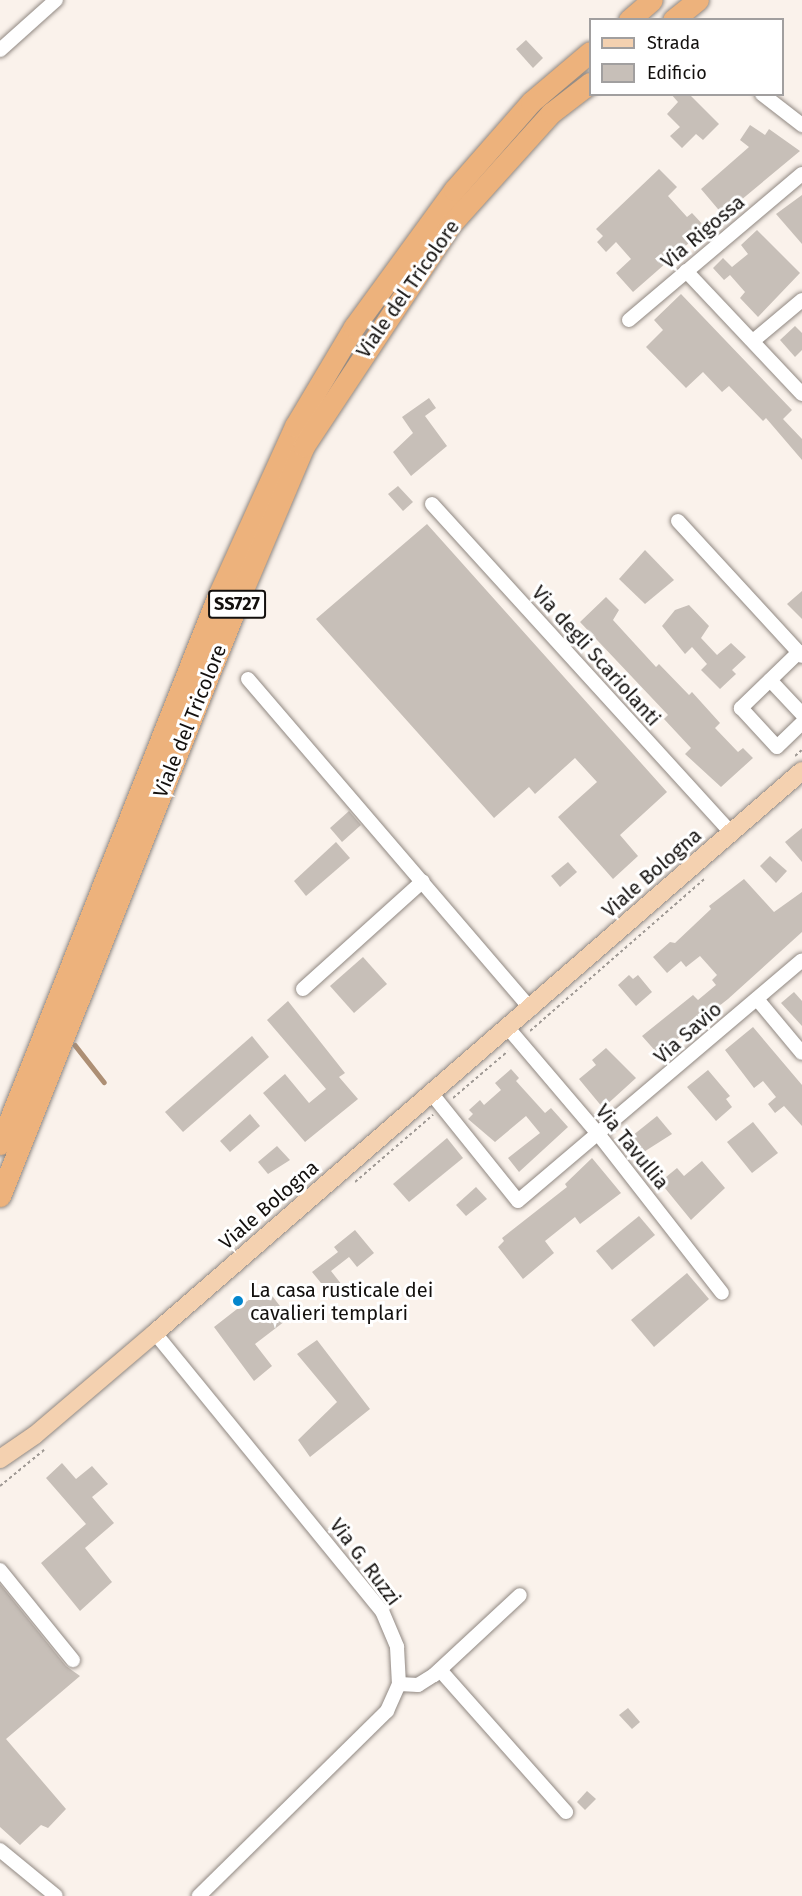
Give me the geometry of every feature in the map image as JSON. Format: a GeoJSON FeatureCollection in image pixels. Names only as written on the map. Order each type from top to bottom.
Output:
{"type":"FeatureCollection","features":[{"type":"Feature","properties":{"kind":"highway"},"geometry":{"type":"LineString","coordinates":[[631,18],[652,0]]}},
{"type":"Feature","properties":{"kind":"highway"},"geometry":{"type":"LineString","coordinates":[[676,18],[698,0]]}},
{"type":"Feature","properties":{"kind":"highway","name":"Viale del Tricolore"},"geometry":{"type":"LineString","coordinates":[[0,1144],[217,598],[295,426],[354,327],[454,190],[531,102],[589,54]]}},
{"type":"Feature","properties":{"kind":"highway","name":"Viale del Tricolore"},"geometry":{"type":"LineString","coordinates":[[0,1196],[242,592],[304,446],[451,224],[551,113],[589,84]]}},
{"type":"Feature","properties":{"kind":"main road","name":"Viale Bologna"},"geometry":{"type":"LineString","coordinates":[[0,1459],[35,1435],[155,1333],[531,1009],[802,771]]}},
{"type":"Feature","properties":{"kind":"main road","name":"Viale Bologna"},"geometry":{"type":"LineString","coordinates":[[0,1442],[35,1435]]}},
{"type":"Feature","properties":{"kind":"street"},"geometry":{"type":"LineString","coordinates":[[0,50],[56,0]]}},
{"type":"Feature","properties":{"kind":"street"},"geometry":{"type":"LineString","coordinates":[[765,96],[802,125]]}},
{"type":"Feature","properties":{"kind":"street","name":"Via Rigossa"},"geometry":{"type":"LineString","coordinates":[[629,320],[802,174]]}},
{"type":"Feature","properties":{"kind":"street"},"geometry":{"type":"LineString","coordinates":[[686,271],[802,394]]}},
{"type":"Feature","properties":{"kind":"street"},"geometry":{"type":"LineString","coordinates":[[753,341],[802,300]]}},
{"type":"Feature","properties":{"kind":"street","name":"Via degli Scariolanti"},"geometry":{"type":"LineString","coordinates":[[432,504],[732,834]]}},
{"type":"Feature","properties":{"kind":"street"},"geometry":{"type":"LineString","coordinates":[[678,522],[800,654],[741,708],[777,747],[802,723]]}},
{"type":"Feature","properties":{"kind":"street"},"geometry":{"type":"LineString","coordinates":[[248,679],[531,1009]]}},
{"type":"Feature","properties":{"kind":"street"},"geometry":{"type":"LineString","coordinates":[[770,680],[802,714]]}},
{"type":"Feature","properties":{"kind":"street"},"geometry":{"type":"LineString","coordinates":[[303,988],[423,882]]}},
{"type":"Feature","properties":{"kind":"street","name":"Via Savio"},"geometry":{"type":"LineString","coordinates":[[432,1094],[518,1201],[599,1135],[802,960]]}},
{"type":"Feature","properties":{"kind":"street"},"geometry":{"type":"LineString","coordinates":[[757,999],[802,1053]]}},
{"type":"Feature","properties":{"kind":"street","name":"Via Tavullia"},"geometry":{"type":"LineString","coordinates":[[508,1028],[599,1135],[722,1293]]}},
{"type":"Feature","properties":{"kind":"street","name":"Via G. Ruzzi"},"geometry":{"type":"LineString","coordinates":[[155,1333],[382,1611],[397,1647],[399,1684],[387,1711],[199,1896]]}},
{"type":"Feature","properties":{"kind":"street"},"geometry":{"type":"LineString","coordinates":[[0,1570],[73,1660]]}},
{"type":"Feature","properties":{"kind":"street"},"geometry":{"type":"LineString","coordinates":[[399,1684],[418,1685],[440,1670],[519,1595]]}},
{"type":"Feature","properties":{"kind":"street"},"geometry":{"type":"LineString","coordinates":[[440,1670],[566,1812]]}},
{"type":"Feature","properties":{"kind":"street"},"geometry":{"type":"LineString","coordinates":[[0,1850],[56,1896]]}},
{"type":"Feature","properties":{"kind":"building"},"geometry":{"type":"Polygon","coordinates":[[[526,40],[543,58],[533,68],[516,49],[526,40]]]}},
{"type":"Feature","properties":{"kind":"building"},"geometry":{"type":"Polygon","coordinates":[[[673,96],[691,96],[719,124],[703,140],[696,134],[682,148],[670,136],[680,127],[667,114],[678,102],[673,96]]]}},
{"type":"Feature","properties":{"kind":"building"},"geometry":{"type":"Polygon","coordinates":[[[750,125],[765,135],[769,129],[800,151],[723,215],[701,189],[749,147],[740,140],[750,125]]]}},
{"type":"Feature","properties":{"kind":"building"},"geometry":{"type":"Polygon","coordinates":[[[659,169],[677,187],[668,196],[687,217],[692,213],[706,228],[633,292],[616,273],[631,259],[616,242],[606,252],[597,242],[603,236],[596,229],[659,169]]]}},
{"type":"Feature","properties":{"kind":"building"},"geometry":{"type":"Polygon","coordinates":[[[802,195],[802,244],[776,214],[802,195]]]}},
{"type":"Feature","properties":{"kind":"building"},"geometry":{"type":"Polygon","coordinates":[[[757,230],[800,273],[758,317],[740,298],[745,292],[730,275],[724,280],[713,268],[723,258],[732,267],[748,254],[741,245],[757,230]]]}},
{"type":"Feature","properties":{"kind":"building"},"geometry":{"type":"Polygon","coordinates":[[[681,294],[792,410],[783,419],[802,439],[802,460],[766,418],[763,421],[729,386],[722,392],[703,372],[686,388],[646,347],[663,330],[654,320],[681,294]]]}},
{"type":"Feature","properties":{"kind":"building"},"geometry":{"type":"Polygon","coordinates":[[[795,326],[802,333],[802,350],[795,357],[780,340],[795,326]]]}},
{"type":"Feature","properties":{"kind":"building"},"geometry":{"type":"Polygon","coordinates":[[[429,398],[436,408],[425,416],[447,446],[411,476],[393,452],[413,433],[402,417],[429,398]]]}},
{"type":"Feature","properties":{"kind":"building"},"geometry":{"type":"Polygon","coordinates":[[[398,486],[413,502],[403,511],[388,494],[398,486]]]}},
{"type":"Feature","properties":{"kind":"building"},"geometry":{"type":"Polygon","coordinates":[[[427,524],[667,792],[620,835],[638,856],[613,879],[558,817],[597,782],[575,758],[535,794],[529,787],[494,818],[316,619],[427,524]]]}},
{"type":"Feature","properties":{"kind":"building"},"geometry":{"type":"Polygon","coordinates":[[[645,550],[674,580],[645,604],[619,579],[645,550]]]}},
{"type":"Feature","properties":{"kind":"building"},"geometry":{"type":"Polygon","coordinates":[[[802,591],[802,619],[787,604],[802,591]]]}},
{"type":"Feature","properties":{"kind":"building"},"geometry":{"type":"Polygon","coordinates":[[[606,597],[619,610],[613,620],[656,667],[659,664],[689,695],[692,692],[720,723],[715,728],[738,752],[743,748],[753,758],[721,787],[685,754],[691,748],[664,719],[668,715],[580,622],[606,597]]]}},
{"type":"Feature","properties":{"kind":"building"},"geometry":{"type":"Polygon","coordinates":[[[689,605],[709,626],[701,638],[717,655],[731,643],[746,657],[732,670],[736,674],[720,689],[701,670],[707,664],[692,647],[685,654],[662,626],[675,610],[689,605]]]}},
{"type":"Feature","properties":{"kind":"building"},"geometry":{"type":"Polygon","coordinates":[[[349,811],[361,825],[342,842],[330,828],[349,811]]]}},
{"type":"Feature","properties":{"kind":"building"},"geometry":{"type":"Polygon","coordinates":[[[802,828],[802,862],[785,842],[802,828]]]}},
{"type":"Feature","properties":{"kind":"building"},"geometry":{"type":"Polygon","coordinates":[[[336,842],[350,858],[306,896],[294,881],[336,842]]]}},
{"type":"Feature","properties":{"kind":"building"},"geometry":{"type":"Polygon","coordinates":[[[770,856],[787,871],[776,883],[760,866],[770,856]]]}},
{"type":"Feature","properties":{"kind":"building"},"geometry":{"type":"Polygon","coordinates":[[[568,862],[577,872],[560,887],[551,876],[568,862]]]}},
{"type":"Feature","properties":{"kind":"building"},"geometry":{"type":"Polygon","coordinates":[[[744,879],[774,912],[802,892],[802,932],[728,999],[658,1054],[642,1036],[693,995],[698,1000],[716,985],[712,980],[717,975],[700,956],[686,967],[681,961],[667,973],[653,957],[670,942],[675,943],[711,909],[709,906],[744,879]]]}},
{"type":"Feature","properties":{"kind":"building"},"geometry":{"type":"Polygon","coordinates":[[[363,957],[387,984],[354,1013],[330,986],[363,957]]]}},
{"type":"Feature","properties":{"kind":"building"},"geometry":{"type":"Polygon","coordinates":[[[629,975],[633,979],[638,975],[652,992],[636,1006],[618,985],[629,975]]]}},
{"type":"Feature","properties":{"kind":"building"},"geometry":{"type":"Polygon","coordinates":[[[794,992],[802,1001],[802,1026],[781,1003],[794,992]]]}},
{"type":"Feature","properties":{"kind":"building"},"geometry":{"type":"Polygon","coordinates":[[[288,1001],[345,1073],[339,1077],[358,1099],[305,1142],[263,1093],[285,1074],[309,1103],[326,1089],[267,1020],[288,1001]]]}},
{"type":"Feature","properties":{"kind":"building"},"geometry":{"type":"Polygon","coordinates":[[[753,1027],[802,1085],[802,1126],[784,1106],[775,1113],[768,1104],[776,1097],[763,1081],[754,1088],[725,1050],[753,1027]]]}},
{"type":"Feature","properties":{"kind":"building"},"geometry":{"type":"Polygon","coordinates":[[[252,1036],[269,1057],[183,1132],[165,1112],[252,1036]]]}},
{"type":"Feature","properties":{"kind":"building"},"geometry":{"type":"Polygon","coordinates":[[[606,1048],[636,1078],[603,1108],[579,1079],[596,1065],[592,1060],[606,1048]]]}},
{"type":"Feature","properties":{"kind":"building"},"geometry":{"type":"Polygon","coordinates":[[[511,1069],[519,1078],[516,1081],[545,1113],[551,1108],[568,1127],[519,1172],[508,1158],[540,1133],[526,1116],[495,1142],[468,1119],[473,1114],[469,1110],[480,1100],[484,1105],[501,1090],[495,1083],[511,1069]]]}},
{"type":"Feature","properties":{"kind":"building"},"geometry":{"type":"Polygon","coordinates":[[[708,1070],[730,1096],[726,1099],[732,1107],[716,1121],[687,1087],[708,1070]]]}},
{"type":"Feature","properties":{"kind":"building"},"geometry":{"type":"Polygon","coordinates":[[[250,1114],[260,1126],[230,1152],[220,1141],[250,1114]]]}},
{"type":"Feature","properties":{"kind":"building"},"geometry":{"type":"Polygon","coordinates":[[[657,1116],[672,1134],[639,1155],[627,1140],[657,1116]]]}},
{"type":"Feature","properties":{"kind":"building"},"geometry":{"type":"Polygon","coordinates":[[[753,1122],[778,1153],[752,1173],[727,1142],[753,1122]]]}},
{"type":"Feature","properties":{"kind":"building"},"geometry":{"type":"Polygon","coordinates":[[[447,1138],[463,1158],[409,1202],[393,1184],[447,1138]]]}},
{"type":"Feature","properties":{"kind":"building"},"geometry":{"type":"Polygon","coordinates":[[[277,1146],[290,1160],[268,1174],[258,1162],[277,1146]]]}},
{"type":"Feature","properties":{"kind":"building"},"geometry":{"type":"Polygon","coordinates":[[[592,1158],[621,1193],[580,1224],[575,1217],[545,1241],[554,1253],[523,1279],[498,1247],[504,1241],[502,1238],[567,1187],[565,1184],[592,1158]]]}},
{"type":"Feature","properties":{"kind":"building"},"geometry":{"type":"Polygon","coordinates":[[[702,1161],[725,1188],[691,1220],[660,1182],[677,1168],[684,1176],[702,1161]]]}},
{"type":"Feature","properties":{"kind":"building"},"geometry":{"type":"Polygon","coordinates":[[[476,1187],[487,1199],[466,1216],[456,1205],[476,1187]]]}},
{"type":"Feature","properties":{"kind":"building"},"geometry":{"type":"Polygon","coordinates":[[[639,1216],[655,1235],[612,1270],[596,1251],[639,1216]]]}},
{"type":"Feature","properties":{"kind":"building"},"geometry":{"type":"Polygon","coordinates":[[[355,1230],[374,1253],[357,1267],[349,1257],[331,1271],[342,1285],[330,1294],[312,1272],[338,1252],[334,1247],[355,1230]]]}},
{"type":"Feature","properties":{"kind":"building"},"geometry":{"type":"Polygon","coordinates":[[[687,1273],[709,1299],[654,1347],[631,1320],[687,1273]]]}},
{"type":"Feature","properties":{"kind":"building"},"geometry":{"type":"Polygon","coordinates":[[[259,1292],[264,1298],[270,1293],[289,1318],[255,1344],[272,1366],[254,1381],[214,1327],[259,1292]]]}},
{"type":"Feature","properties":{"kind":"building"},"geometry":{"type":"Polygon","coordinates":[[[296,1301],[304,1312],[295,1319],[287,1309],[296,1301]]]}},
{"type":"Feature","properties":{"kind":"building"},"geometry":{"type":"Polygon","coordinates":[[[317,1340],[370,1409],[310,1457],[298,1440],[337,1402],[297,1354],[317,1340]]]}},
{"type":"Feature","properties":{"kind":"building"},"geometry":{"type":"Polygon","coordinates":[[[62,1463],[76,1479],[92,1466],[108,1484],[92,1497],[114,1523],[85,1548],[112,1582],[80,1611],[41,1563],[86,1524],[46,1478],[62,1463]]]}},
{"type":"Feature","properties":{"kind":"building"},"geometry":{"type":"Polygon","coordinates":[[[0,1584],[66,1666],[80,1676],[6,1739],[66,1809],[48,1828],[41,1825],[20,1845],[0,1827],[0,1584]]]}},
{"type":"Feature","properties":{"kind":"building"},"geometry":{"type":"Polygon","coordinates":[[[628,1708],[640,1722],[632,1729],[619,1715],[628,1708]]]}},
{"type":"Feature","properties":{"kind":"building"},"geometry":{"type":"Polygon","coordinates":[[[587,1791],[596,1799],[585,1810],[577,1802],[587,1791]]]}},
{"type":"Feature","properties":{"kind":"waterway"},"geometry":{"type":"LineString","coordinates":[[75,1045],[104,1082]]}},
{"type":"Feature","properties":{"kind":"place","name":"La casa rusticale dei cavalieri templari"},"geometry":{"type":"Point","coordinates":[238,1301]}}]}
